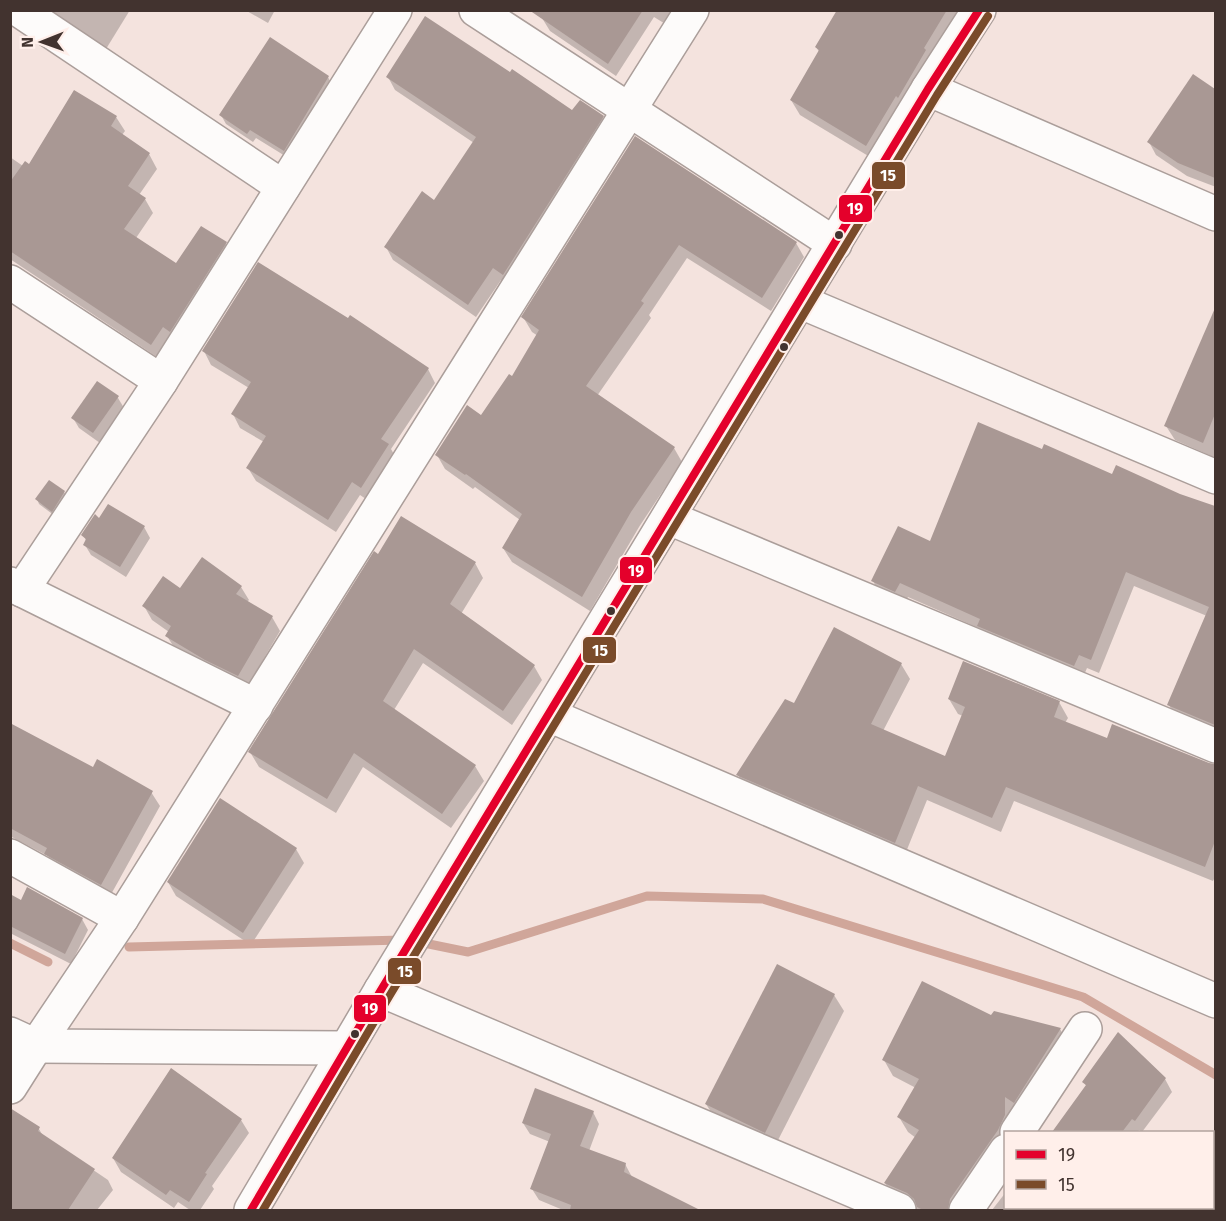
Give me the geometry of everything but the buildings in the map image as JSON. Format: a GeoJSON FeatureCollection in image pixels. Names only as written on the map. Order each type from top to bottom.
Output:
{"type":"FeatureCollection","features":[{"type":"Feature","properties":{"kind":"street"},"geometry":{"type":"LineString","coordinates":[[19,10],[283,187]]}},
{"type":"Feature","properties":{"kind":"street"},"geometry":{"type":"LineString","coordinates":[[256,706],[16,587],[161,381],[395,10]]}},
{"type":"Feature","properties":{"kind":"street"},"geometry":{"type":"LineString","coordinates":[[476,10],[835,244]]}},
{"type":"Feature","properties":{"kind":"street"},"geometry":{"type":"LineString","coordinates":[[10,1088],[23,1040],[122,918],[692,10]]}},
{"type":"Feature","properties":{"kind":"street"},"geometry":{"type":"LineString","coordinates":[[254,1210],[381,990],[801,302],[928,89],[979,10]]}},
{"type":"Feature","properties":{"kind":"street"},"geometry":{"type":"LineString","coordinates":[[928,89],[1215,214]]}},
{"type":"Feature","properties":{"kind":"street"},"geometry":{"type":"LineString","coordinates":[[10,282],[161,381]]}},
{"type":"Feature","properties":{"kind":"street"},"geometry":{"type":"LineString","coordinates":[[801,302],[1215,477]]}},
{"type":"Feature","properties":{"kind":"street"},"geometry":{"type":"LineString","coordinates":[[669,518],[1215,746]]}},
{"type":"Feature","properties":{"kind":"street"},"geometry":{"type":"LineString","coordinates":[[549,715],[1215,1001]]}},
{"type":"Feature","properties":{"kind":"street"},"geometry":{"type":"LineString","coordinates":[[10,856],[122,918]]}},
{"type":"Feature","properties":{"kind":"street"},"geometry":{"type":"LineString","coordinates":[[381,990],[899,1210]]}},
{"type":"Feature","properties":{"kind":"street"},"geometry":{"type":"LineString","coordinates":[[1018,1131],[1085,1029]]}},
{"type":"Feature","properties":{"kind":"street"},"geometry":{"type":"LineString","coordinates":[[23,1040],[346,1048]]}},
{"type":"Feature","properties":{"kind":"street"},"geometry":{"type":"LineString","coordinates":[[966,1210],[1004,1153]]}},
{"type":"Feature","properties":{"kind":"waterway"},"geometry":{"type":"LineString","coordinates":[[419,942],[468,952],[647,896],[763,899],[1083,997],[1216,1075]]}},
{"type":"Feature","properties":{"kind":"waterway"},"geometry":{"type":"LineString","coordinates":[[129,947],[402,940]]}},
{"type":"Feature","properties":{"kind":"waterway"},"geometry":{"type":"LineString","coordinates":[[10,943],[48,962]]}},
{"type":"Feature","properties":{"kind":"transit line","name":"19"},"geometry":{"type":"LineString","coordinates":[[251,1210],[381,990],[928,89],[979,10]]}},
{"type":"Feature","properties":{"kind":"transit line","name":"15"},"geometry":{"type":"LineString","coordinates":[[263,1210],[390,995],[937,95],[988,16]]}}]}
